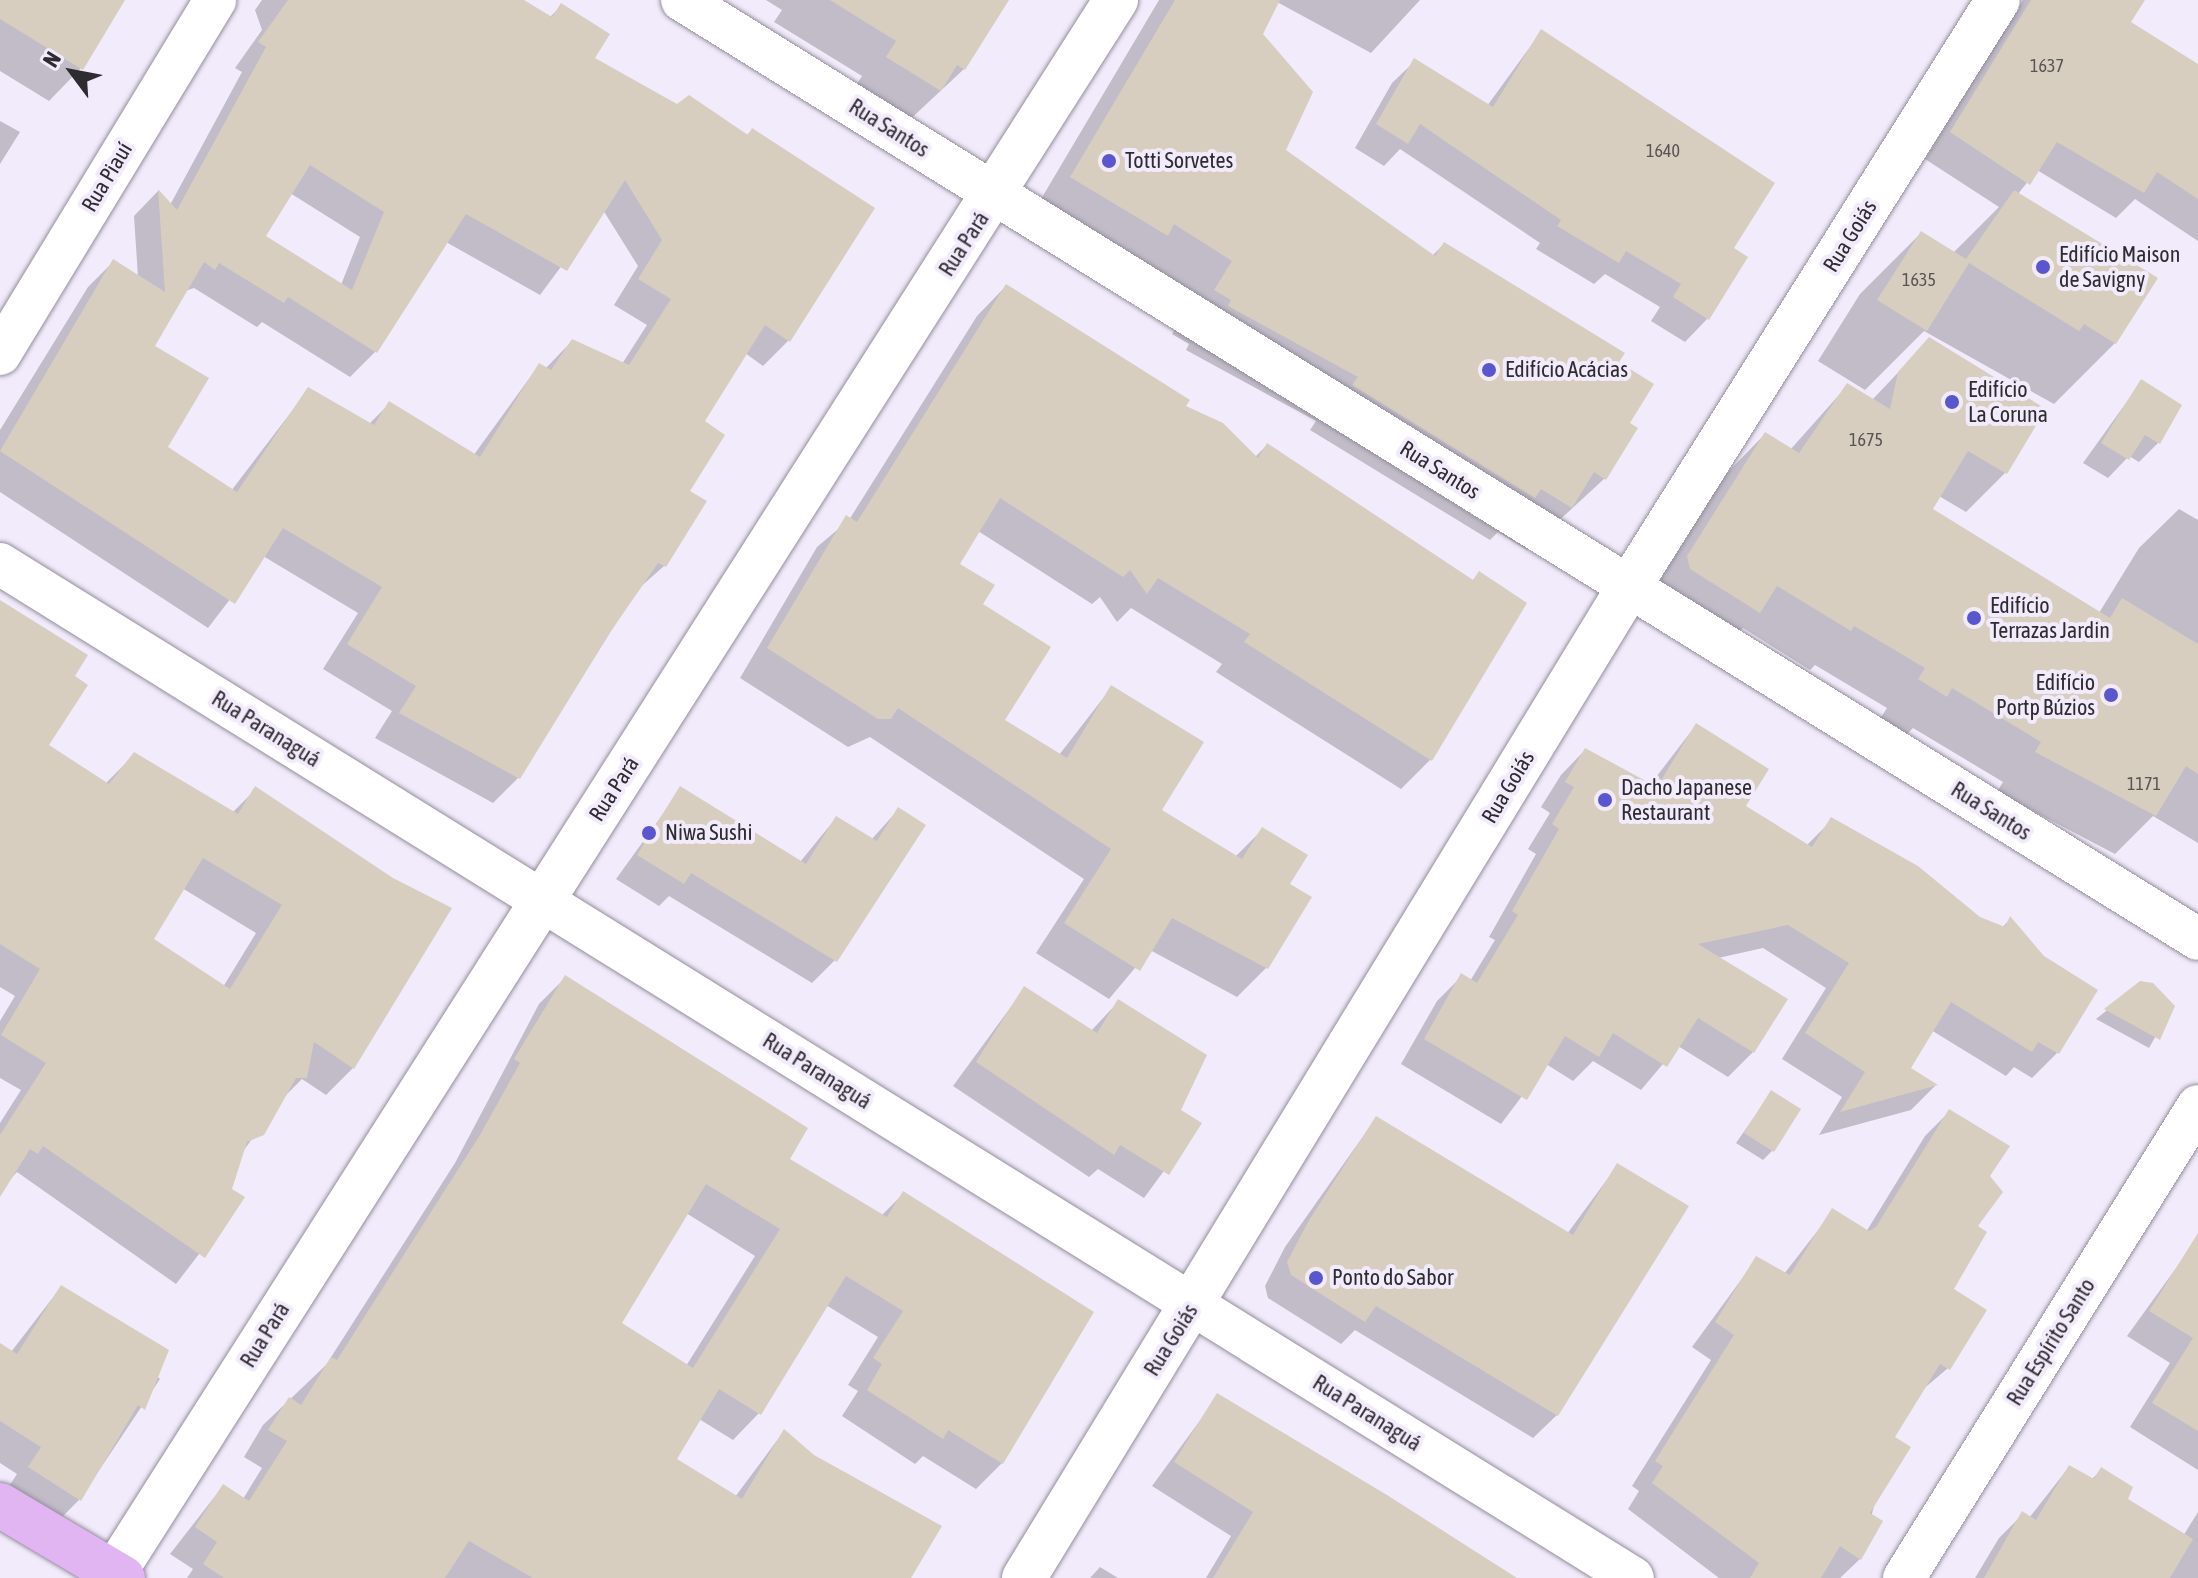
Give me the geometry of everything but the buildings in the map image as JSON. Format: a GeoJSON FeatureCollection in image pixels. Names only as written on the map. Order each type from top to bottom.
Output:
{"type":"FeatureCollection","features":[{"type":"Feature","properties":{"kind":"main road"},"geometry":{"type":"LineString","coordinates":[[0,1505],[116,1576]]}},
{"type":"Feature","properties":{"kind":"street","name":"Rua Piauí"},"geometry":{"type":"LineString","coordinates":[[0,354],[215,0]]}},
{"type":"Feature","properties":{"kind":"street","name":"Rua Santos"},"geometry":{"type":"LineString","coordinates":[[682,0],[2198,939]]}},
{"type":"Feature","properties":{"kind":"street","name":"Rua Pará"},"geometry":{"type":"LineString","coordinates":[[116,1576],[542,901],[996,194],[1116,0]]}},
{"type":"Feature","properties":{"kind":"street","name":"Rua Goiás"},"geometry":{"type":"LineString","coordinates":[[1024,1578],[1629,587],[1998,0]]}},
{"type":"Feature","properties":{"kind":"street","name":"Rua Paranaguá"},"geometry":{"type":"LineString","coordinates":[[0,564],[1633,1578]]}},
{"type":"Feature","properties":{"kind":"street","name":"Rua Espírito Santo"},"geometry":{"type":"LineString","coordinates":[[1904,1578],[2198,1106]]}},
{"type":"Feature","properties":{"kind":"place","name":"Totti Sorvetes"},"geometry":{"type":"Point","coordinates":[1109,161]}},
{"type":"Feature","properties":{"kind":"place","name":"Edifício Maison de Savigny"},"geometry":{"type":"Point","coordinates":[2043,267]}},
{"type":"Feature","properties":{"kind":"place","name":"Edifício Acácias"},"geometry":{"type":"Point","coordinates":[1489,370]}},
{"type":"Feature","properties":{"kind":"place","name":"Edifício La Coruna"},"geometry":{"type":"Point","coordinates":[1952,402]}},
{"type":"Feature","properties":{"kind":"place","name":"Edifício Terrazas Jardin"},"geometry":{"type":"Point","coordinates":[1974,618]}},
{"type":"Feature","properties":{"kind":"place","name":"Edifício Portp Búzios"},"geometry":{"type":"Point","coordinates":[2111,695]}},
{"type":"Feature","properties":{"kind":"place","name":"Dacho Japanese Restaurant"},"geometry":{"type":"Point","coordinates":[1605,800]}},
{"type":"Feature","properties":{"kind":"place","name":"Niwa Sushi"},"geometry":{"type":"Point","coordinates":[649,833]}},
{"type":"Feature","properties":{"kind":"place","name":"Ponto do Sabor"},"geometry":{"type":"Point","coordinates":[1316,1278]}}]}
